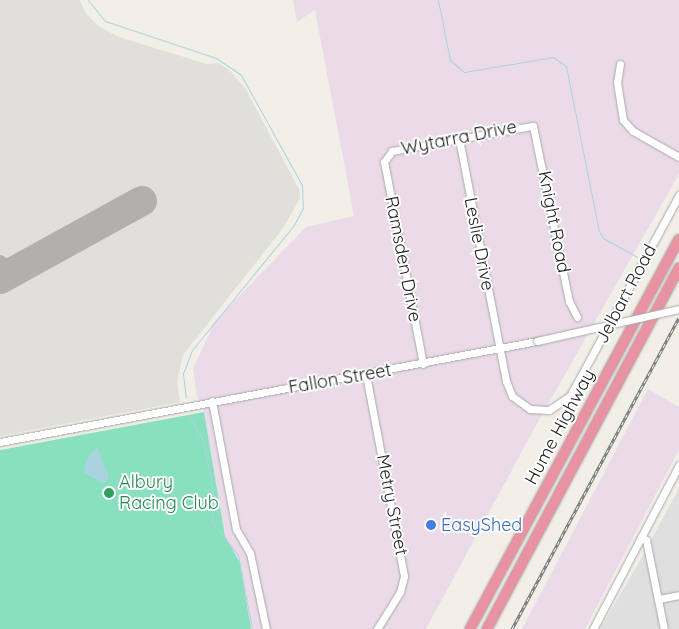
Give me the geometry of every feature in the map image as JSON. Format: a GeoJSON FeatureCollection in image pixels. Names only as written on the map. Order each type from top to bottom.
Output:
{"type":"FeatureCollection","features":[{"type":"Feature","properties":{"kind":"highway","name":"Hume Highway"},"geometry":{"type":"LineString","coordinates":[[470,629],[679,240]]}},
{"type":"Feature","properties":{"kind":"highway","name":"Hume Highway"},"geometry":{"type":"LineString","coordinates":[[487,629],[679,268]]}},
{"type":"Feature","properties":{"kind":"street"},"geometry":{"type":"LineString","coordinates":[[620,64],[617,82],[623,120],[633,132],[679,157]]}},
{"type":"Feature","properties":{"kind":"street","name":"Wytarra Drive"},"geometry":{"type":"LineString","coordinates":[[387,155],[392,151],[532,126]]}},
{"type":"Feature","properties":{"kind":"street","name":"Knight Road"},"geometry":{"type":"LineString","coordinates":[[532,126],[536,132],[569,301],[578,318]]}},
{"type":"Feature","properties":{"kind":"street","name":"Leslie Drive"},"geometry":{"type":"LineString","coordinates":[[459,139],[499,349]]}},
{"type":"Feature","properties":{"kind":"street","name":"Ramsden Drive"},"geometry":{"type":"LineString","coordinates":[[387,155],[384,162],[423,364]]}},
{"type":"Feature","properties":{"kind":"street","name":"Jelbart Road"},"geometry":{"type":"LineString","coordinates":[[499,349],[508,389],[517,401],[530,409],[542,410],[566,401],[679,195]]}},
{"type":"Feature","properties":{"kind":"street","name":"Fallon Street"},"geometry":{"type":"LineString","coordinates":[[0,442],[212,401],[423,364],[679,309]]}},
{"type":"Feature","properties":{"kind":"street","name":"Metry Street"},"geometry":{"type":"LineString","coordinates":[[366,375],[404,576],[400,592],[377,629]]}},
{"type":"Feature","properties":{"kind":"street"},"geometry":{"type":"LineString","coordinates":[[212,401],[236,529],[250,553],[266,629]]}},
{"type":"Feature","properties":{"kind":"street"},"geometry":{"type":"LineString","coordinates":[[593,629],[679,465]]}},
{"type":"Feature","properties":{"kind":"street"},"geometry":{"type":"LineString","coordinates":[[641,537],[646,540],[664,629]]}},
{"type":"Feature","properties":{"kind":"street"},"geometry":{"type":"LineString","coordinates":[[658,599],[679,594]]}},
{"type":"Feature","properties":{"kind":"shaded area"},"geometry":{"type":"Polygon","coordinates":[[[0,0],[80,0],[85,12],[98,26],[119,37],[207,64],[218,63],[228,69],[245,88],[299,189],[300,198],[284,227],[183,355],[177,382],[180,402],[0,436],[0,0]]]}},
{"type":"Feature","properties":{"kind":"shaded area"},"geometry":{"type":"Polygon","coordinates":[[[293,0],[679,0],[679,174],[534,429],[426,629],[251,629],[240,563],[225,536],[204,412],[197,396],[193,369],[215,321],[306,227],[354,216],[315,10],[297,22],[293,0]]]}},
{"type":"Feature","properties":{"kind":"shaded area"},"geometry":{"type":"Polygon","coordinates":[[[648,389],[679,407],[679,450],[585,629],[522,629],[648,389]]]}},
{"type":"Feature","properties":{"kind":"shaded area"},"geometry":{"type":"Polygon","coordinates":[[[679,488],[679,629],[600,629],[642,557],[679,488]]]}},
{"type":"Feature","properties":{"kind":"green space","name":"Albury Racing Club"},"geometry":{"type":"Polygon","coordinates":[[[204,412],[225,536],[240,563],[251,629],[0,629],[0,450],[204,412]]]}},
{"type":"Feature","properties":{"kind":"water"},"geometry":{"type":"Polygon","coordinates":[[[97,447],[109,478],[104,484],[84,473],[87,459],[97,447]]]}},
{"type":"Feature","properties":{"kind":"waterway"},"geometry":{"type":"LineString","coordinates":[[88,0],[105,21],[216,58],[241,75],[302,185],[303,208],[294,225],[192,350],[183,374],[186,398]]}},
{"type":"Feature","properties":{"kind":"waterway"},"geometry":{"type":"LineString","coordinates":[[438,0],[450,60],[464,72],[553,57],[566,66],[599,231],[603,238],[637,257]]}},
{"type":"Feature","properties":{"kind":"waterway"},"geometry":{"type":"LineString","coordinates":[[190,417],[203,440],[213,492],[212,522],[238,555],[252,629]]}},
{"type":"Feature","properties":{"kind":"taxiway"},"geometry":{"type":"LineString","coordinates":[[0,261],[9,267],[21,267],[56,249]]}},
{"type":"Feature","properties":{"kind":"runway"},"geometry":{"type":"LineString","coordinates":[[0,279],[142,201]]}},
{"type":"Feature","properties":{"kind":"railway"},"geometry":{"type":"LineString","coordinates":[[512,629],[679,318]]}},
{"type":"Feature","properties":{"kind":"place","name":"Albury Racing Club"},"geometry":{"type":"Point","coordinates":[109,493]}},
{"type":"Feature","properties":{"kind":"place","name":"EasyShed"},"geometry":{"type":"Point","coordinates":[431,525]}}]}
